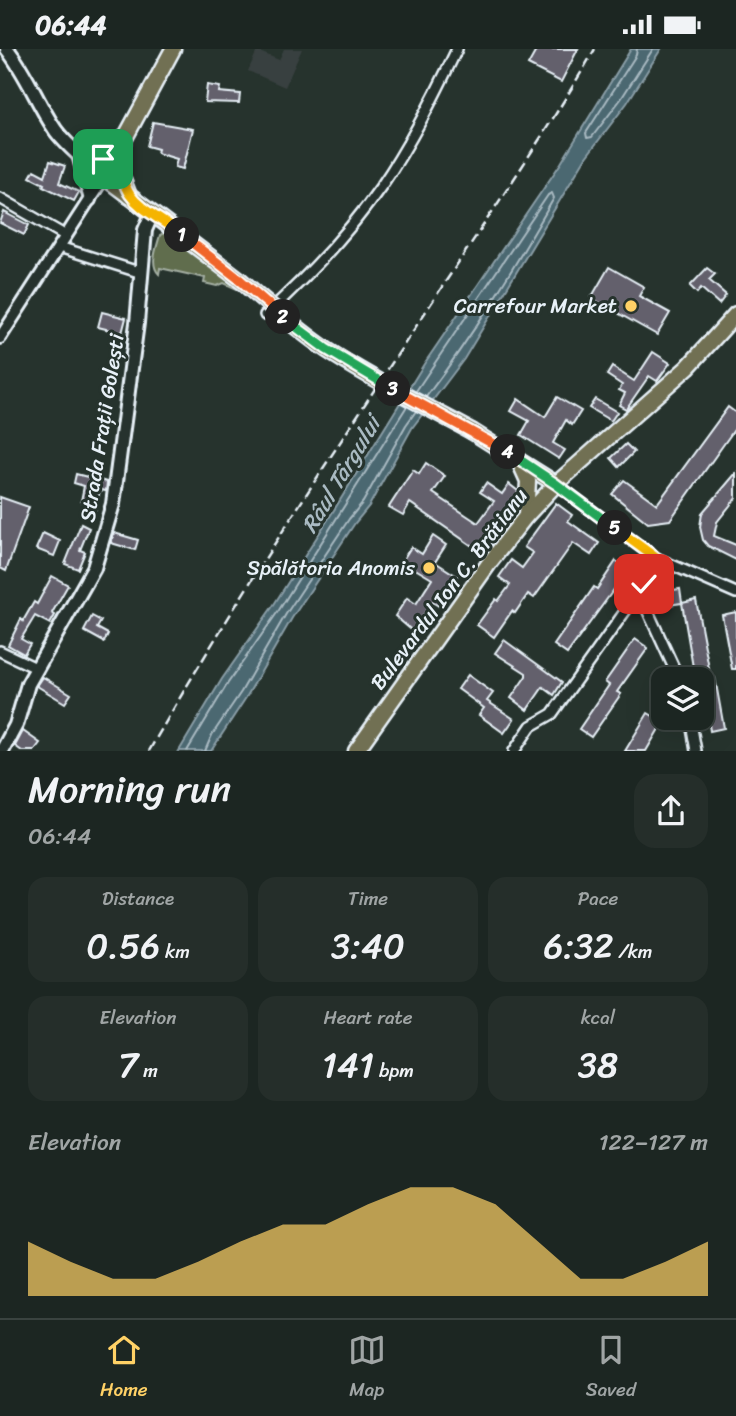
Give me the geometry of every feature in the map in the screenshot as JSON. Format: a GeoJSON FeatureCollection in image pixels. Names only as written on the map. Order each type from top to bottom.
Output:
{"type":"FeatureCollection","features":[{"type":"Feature","properties":{"kind":"main road"},"geometry":{"type":"LineString","coordinates":[[7,49],[55,128],[77,153],[104,177],[326,349],[361,372],[474,432],[556,484]]}},
{"type":"Feature","properties":{"kind":"main road"},"geometry":{"type":"LineString","coordinates":[[104,177],[173,49]]}},
{"type":"Feature","properties":{"kind":"main road"},"geometry":{"type":"LineString","coordinates":[[77,153],[96,159],[118,155]]}},
{"type":"Feature","properties":{"kind":"main road"},"geometry":{"type":"LineString","coordinates":[[118,155],[121,174],[130,197]]}},
{"type":"Feature","properties":{"kind":"main road","name":"Strada Frații Golești"},"geometry":{"type":"LineString","coordinates":[[2,751],[16,725],[28,684],[88,580],[107,530],[120,453],[145,230],[152,214]]}},
{"type":"Feature","properties":{"kind":"main road","name":"Bulevardul Ion C. Brătianu"},"geometry":{"type":"LineString","coordinates":[[356,751],[490,562],[526,516],[556,484],[688,367],[736,314]]}},
{"type":"Feature","properties":{"kind":"main road"},"geometry":{"type":"LineString","coordinates":[[516,457],[528,481],[526,516]]}},
{"type":"Feature","properties":{"kind":"street"},"geometry":{"type":"LineString","coordinates":[[265,315],[294,289],[344,235],[382,185],[457,49]]}},
{"type":"Feature","properties":{"kind":"street"},"geometry":{"type":"LineString","coordinates":[[77,153],[85,174],[90,200]]}},
{"type":"Feature","properties":{"kind":"street"},"geometry":{"type":"LineString","coordinates":[[0,338],[104,177]]}},
{"type":"Feature","properties":{"kind":"street"},"geometry":{"type":"LineString","coordinates":[[0,198],[66,236]]}},
{"type":"Feature","properties":{"kind":"street"},"geometry":{"type":"LineString","coordinates":[[59,247],[142,273]]}},
{"type":"Feature","properties":{"kind":"street"},"geometry":{"type":"LineString","coordinates":[[556,484],[656,558],[736,593]]}},
{"type":"Feature","properties":{"kind":"street"},"geometry":{"type":"LineString","coordinates":[[514,751],[531,726],[552,714],[639,592],[656,558]]}},
{"type":"Feature","properties":{"kind":"street"},"geometry":{"type":"LineString","coordinates":[[639,592],[674,667]]}},
{"type":"Feature","properties":{"kind":"street"},"geometry":{"type":"LineString","coordinates":[[0,651],[36,668]]}},
{"type":"Feature","properties":{"kind":"street"},"geometry":{"type":"LineString","coordinates":[[693,730],[696,751]]}},
{"type":"Feature","properties":{"kind":"shaded area"},"geometry":{"type":"Polygon","coordinates":[[[284,49],[302,49],[285,87],[248,71],[257,51],[279,60],[284,49]]]}},
{"type":"Feature","properties":{"kind":"green space"},"geometry":{"type":"Polygon","coordinates":[[[164,233],[238,287],[237,289],[224,283],[217,286],[204,283],[205,278],[160,268],[159,274],[156,270],[155,255],[160,235],[164,233]]]}},
{"type":"Feature","properties":{"kind":"water"},"geometry":{"type":"Polygon","coordinates":[[[631,49],[661,49],[627,103],[586,157],[464,359],[412,428],[369,506],[292,618],[247,696],[211,751],[179,751],[222,679],[273,606],[424,364],[561,163],[631,49]]]}},
{"type":"Feature","properties":{"kind":"building"},"geometry":{"type":"Polygon","coordinates":[[[537,49],[578,49],[561,82],[528,65],[537,49]]]}},
{"type":"Feature","properties":{"kind":"building"},"geometry":{"type":"Polygon","coordinates":[[[207,85],[220,87],[219,92],[240,94],[239,103],[205,102],[207,85]]]}},
{"type":"Feature","properties":{"kind":"building"},"geometry":{"type":"Polygon","coordinates":[[[153,122],[193,129],[183,169],[175,167],[177,159],[157,153],[158,149],[147,146],[153,122]]]}},
{"type":"Feature","properties":{"kind":"building"},"geometry":{"type":"Polygon","coordinates":[[[50,161],[65,166],[59,183],[79,192],[74,201],[30,177],[34,170],[45,176],[50,161]]]}},
{"type":"Feature","properties":{"kind":"building"},"geometry":{"type":"Polygon","coordinates":[[[4,212],[29,225],[24,235],[0,223],[4,212]]]}},
{"type":"Feature","properties":{"kind":"building","name":"Carrefour Market"},"geometry":{"type":"Polygon","coordinates":[[[609,267],[644,287],[639,296],[670,313],[657,335],[591,298],[609,267]]]}},
{"type":"Feature","properties":{"kind":"building"},"geometry":{"type":"Polygon","coordinates":[[[707,268],[715,274],[709,280],[726,295],[719,304],[701,288],[697,293],[690,286],[707,268]]]}},
{"type":"Feature","properties":{"kind":"building"},"geometry":{"type":"Polygon","coordinates":[[[102,312],[126,318],[122,333],[98,327],[102,312]]]}},
{"type":"Feature","properties":{"kind":"building"},"geometry":{"type":"Polygon","coordinates":[[[653,352],[670,363],[657,381],[649,376],[626,409],[619,405],[625,393],[619,390],[622,385],[607,375],[612,367],[634,381],[653,352]]]}},
{"type":"Feature","properties":{"kind":"building"},"geometry":{"type":"Polygon","coordinates":[[[557,397],[581,411],[572,425],[566,420],[553,443],[565,450],[559,459],[521,435],[529,421],[511,411],[518,399],[545,417],[557,397]]]}},
{"type":"Feature","properties":{"kind":"building"},"geometry":{"type":"Polygon","coordinates":[[[595,399],[617,412],[611,421],[589,408],[595,399]]]}},
{"type":"Feature","properties":{"kind":"building"},"geometry":{"type":"Polygon","coordinates":[[[728,407],[736,413],[736,427],[670,520],[648,523],[612,494],[624,480],[657,504],[728,407]]]}},
{"type":"Feature","properties":{"kind":"building"},"geometry":{"type":"Polygon","coordinates":[[[626,444],[634,452],[619,467],[611,458],[626,444]]]}},
{"type":"Feature","properties":{"kind":"building"},"geometry":{"type":"Polygon","coordinates":[[[426,463],[445,476],[433,493],[478,523],[494,501],[480,492],[486,483],[502,494],[509,484],[518,491],[517,507],[484,554],[410,503],[403,515],[389,507],[413,470],[419,474],[426,463]]]}},
{"type":"Feature","properties":{"kind":"building"},"geometry":{"type":"Polygon","coordinates":[[[736,473],[736,498],[717,522],[714,536],[736,545],[736,560],[708,546],[703,540],[700,527],[702,513],[736,473]]]}},
{"type":"Feature","properties":{"kind":"building"},"geometry":{"type":"Polygon","coordinates":[[[76,474],[107,482],[106,491],[100,490],[94,515],[85,513],[88,505],[81,501],[84,486],[74,483],[76,474]]]}},
{"type":"Feature","properties":{"kind":"building"},"geometry":{"type":"Polygon","coordinates":[[[0,497],[29,507],[6,571],[0,568],[0,497]]]}},
{"type":"Feature","properties":{"kind":"building"},"geometry":{"type":"Polygon","coordinates":[[[556,503],[572,515],[568,521],[599,543],[591,555],[573,543],[534,598],[528,594],[494,637],[477,625],[510,585],[499,577],[511,560],[522,568],[533,553],[524,547],[556,503]]]}},
{"type":"Feature","properties":{"kind":"building"},"geometry":{"type":"Polygon","coordinates":[[[81,524],[89,528],[80,550],[85,552],[78,569],[65,564],[81,524]]]}},
{"type":"Feature","properties":{"kind":"building"},"geometry":{"type":"Polygon","coordinates":[[[43,533],[60,541],[54,556],[36,549],[43,533]]]}},
{"type":"Feature","properties":{"kind":"building"},"geometry":{"type":"Polygon","coordinates":[[[114,533],[138,540],[135,550],[111,543],[114,533]]]}},
{"type":"Feature","properties":{"kind":"building"},"geometry":{"type":"Polygon","coordinates":[[[433,536],[446,545],[435,562],[457,576],[443,598],[447,601],[442,608],[432,602],[417,625],[420,627],[416,634],[395,616],[407,598],[416,604],[432,579],[402,561],[411,547],[422,554],[433,536]]]}},
{"type":"Feature","properties":{"kind":"building"},"geometry":{"type":"Polygon","coordinates":[[[616,561],[628,570],[567,654],[554,645],[594,587],[597,589],[616,561]]]}},
{"type":"Feature","properties":{"kind":"building"},"geometry":{"type":"Polygon","coordinates":[[[52,576],[68,585],[52,613],[55,615],[50,624],[35,616],[21,639],[30,644],[24,654],[8,645],[21,619],[23,621],[34,602],[37,604],[52,576]]]}},
{"type":"Feature","properties":{"kind":"building"},"geometry":{"type":"Polygon","coordinates":[[[680,589],[682,603],[655,607],[653,593],[680,589]]]}},
{"type":"Feature","properties":{"kind":"building"},"geometry":{"type":"Polygon","coordinates":[[[696,600],[709,667],[693,667],[682,603],[696,600]]]}},
{"type":"Feature","properties":{"kind":"building"},"geometry":{"type":"Polygon","coordinates":[[[736,612],[736,669],[732,669],[722,615],[736,612]]]}},
{"type":"Feature","properties":{"kind":"building"},"geometry":{"type":"Polygon","coordinates":[[[92,616],[101,621],[97,628],[108,634],[104,642],[84,631],[92,616]]]}},
{"type":"Feature","properties":{"kind":"building"},"geometry":{"type":"Polygon","coordinates":[[[635,639],[648,648],[617,692],[621,694],[591,737],[579,729],[609,685],[605,682],[635,639]]]}},
{"type":"Feature","properties":{"kind":"building"},"geometry":{"type":"Polygon","coordinates":[[[504,640],[562,682],[554,695],[543,687],[527,710],[511,698],[526,673],[495,653],[504,640]]]}},
{"type":"Feature","properties":{"kind":"building"},"geometry":{"type":"Polygon","coordinates":[[[468,675],[493,693],[487,701],[514,719],[504,733],[479,715],[484,708],[458,689],[468,675]]]}},
{"type":"Feature","properties":{"kind":"building"},"geometry":{"type":"Polygon","coordinates":[[[43,677],[71,694],[65,703],[37,686],[43,677]]]}},
{"type":"Feature","properties":{"kind":"building"},"geometry":{"type":"Polygon","coordinates":[[[715,678],[724,728],[710,731],[714,730],[715,678]]]}},
{"type":"Feature","properties":{"kind":"building"},"geometry":{"type":"Polygon","coordinates":[[[648,713],[651,715],[651,730],[658,730],[646,751],[625,751],[648,713]]]}},
{"type":"Feature","properties":{"kind":"building"},"geometry":{"type":"Polygon","coordinates":[[[23,731],[40,743],[34,751],[22,751],[15,746],[23,731]]]}},
{"type":"Feature","properties":{"kind":"railway"},"geometry":{"type":"LineString","coordinates":[[149,751],[211,645],[277,541],[528,157],[595,49]]}},
{"type":"Feature","properties":{"kind":"place","name":"Carrefour Market"},"geometry":{"type":"Point","coordinates":[631,306]}},
{"type":"Feature","properties":{"kind":"place","name":"Spălătoria Anomis"},"geometry":{"type":"Point","coordinates":[429,568]}},
{"type":"Feature","properties":{"kind":"route"},"geometry":{"type":"LineString","coordinates":[[103,159],[116,158],[119,152],[123,185],[130,197],[239,279],[302,333],[361,372],[516,457],[656,558],[644,584]]}},
{"type":"Feature","properties":{"kind":"water label","name":"Râul Târgului"},"geometry":{"type":"Point","coordinates":[341,475]}}]}
